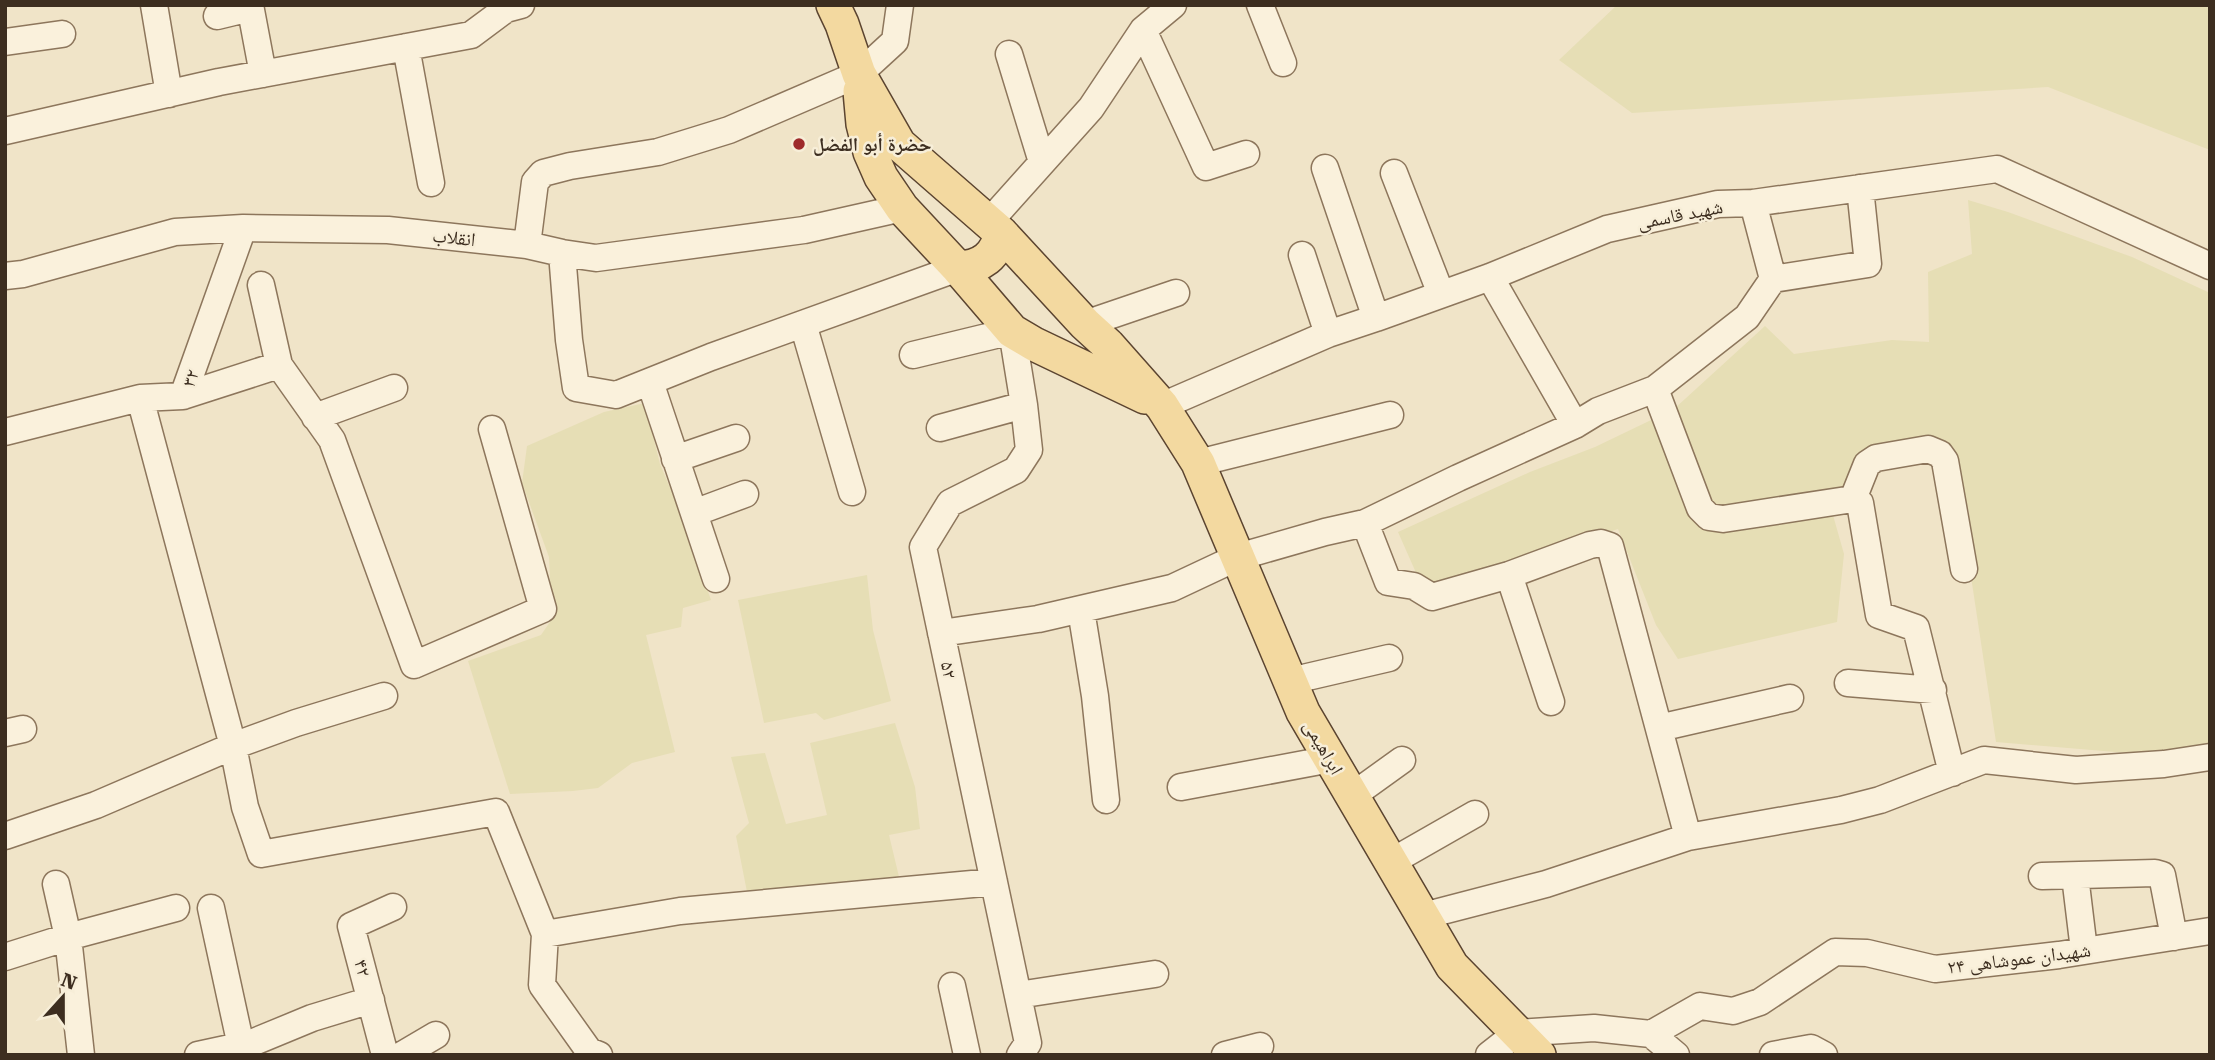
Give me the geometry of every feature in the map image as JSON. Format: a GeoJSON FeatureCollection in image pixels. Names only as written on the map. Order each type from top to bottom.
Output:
{"type":"FeatureCollection","features":[{"type":"Feature","properties":{"kind":"main road"},"geometry":{"type":"LineString","coordinates":[[833,5],[859,74],[863,124],[870,152],[881,177],[902,208],[1012,331],[1162,406]]}},
{"type":"Feature","properties":{"kind":"main road","name":"ابراهیمی"},"geometry":{"type":"LineString","coordinates":[[859,74],[900,144],[995,227],[1108,345],[1162,406],[1198,463],[1303,712],[1452,966],[1528,1044]]}},
{"type":"Feature","properties":{"kind":"main road"},"geometry":{"type":"LineString","coordinates":[[958,268],[982,263],[992,255],[998,245],[995,227]]}},
{"type":"Feature","properties":{"kind":"street"},"geometry":{"type":"LineString","coordinates":[[154,5],[169,94]]}},
{"type":"Feature","properties":{"kind":"street"},"geometry":{"type":"LineString","coordinates":[[527,245],[535,182],[543,173],[658,152],[718,133],[859,74],[895,41],[900,5]]}},
{"type":"Feature","properties":{"kind":"street"},"geometry":{"type":"LineString","coordinates":[[995,227],[1042,162],[1091,108],[1143,30],[1173,5]]}},
{"type":"Feature","properties":{"kind":"street"},"geometry":{"type":"LineString","coordinates":[[1260,5],[1283,62]]}},
{"type":"Feature","properties":{"kind":"street"},"geometry":{"type":"LineString","coordinates":[[217,16],[250,6],[262,74]]}},
{"type":"Feature","properties":{"kind":"street"},"geometry":{"type":"LineString","coordinates":[[5,131],[262,74],[471,35],[511,6]]}},
{"type":"Feature","properties":{"kind":"street"},"geometry":{"type":"LineString","coordinates":[[1143,30],[1206,167],[1246,154]]}},
{"type":"Feature","properties":{"kind":"street"},"geometry":{"type":"LineString","coordinates":[[5,42],[62,34]]}},
{"type":"Feature","properties":{"kind":"street"},"geometry":{"type":"LineString","coordinates":[[406,47],[431,183]]}},
{"type":"Feature","properties":{"kind":"street"},"geometry":{"type":"LineString","coordinates":[[1009,54],[1042,162]]}},
{"type":"Feature","properties":{"kind":"street"},"geometry":{"type":"LineString","coordinates":[[1325,168],[1377,318]]}},
{"type":"Feature","properties":{"kind":"street","name":"شهید قاسمی"},"geometry":{"type":"LineString","coordinates":[[1162,406],[1328,334],[1490,277],[1608,229],[1718,204],[1753,203],[1997,169],[2210,266]]}},
{"type":"Feature","properties":{"kind":"street"},"geometry":{"type":"LineString","coordinates":[[1394,173],[1441,294]]}},
{"type":"Feature","properties":{"kind":"street"},"geometry":{"type":"LineString","coordinates":[[942,633],[1038,619],[1172,588],[1238,557],[1365,523],[1575,425],[1598,411],[1655,389],[1746,317],[1773,279],[1868,264],[1860,188]]}},
{"type":"Feature","properties":{"kind":"street"},"geometry":{"type":"LineString","coordinates":[[1753,203],[1773,279]]}},
{"type":"Feature","properties":{"kind":"street","name":"انقلاب"},"geometry":{"type":"LineString","coordinates":[[5,276],[23,274],[175,232],[243,228],[388,230],[527,245],[596,258],[757,238],[902,208]]}},
{"type":"Feature","properties":{"kind":"street","name":"۳۲"},"geometry":{"type":"LineString","coordinates":[[5,432],[140,398],[184,396],[243,228]]}},
{"type":"Feature","properties":{"kind":"street"},"geometry":{"type":"LineString","coordinates":[[562,253],[576,388],[616,395],[958,268]]}},
{"type":"Feature","properties":{"kind":"street"},"geometry":{"type":"LineString","coordinates":[[1302,256],[1328,334]]}},
{"type":"Feature","properties":{"kind":"street"},"geometry":{"type":"LineString","coordinates":[[1490,277],[1575,425]]}},
{"type":"Feature","properties":{"kind":"street"},"geometry":{"type":"LineString","coordinates":[[261,285],[279,365],[332,440],[415,665],[543,608],[492,429]]}},
{"type":"Feature","properties":{"kind":"street"},"geometry":{"type":"LineString","coordinates":[[1085,324],[1176,293]]}},
{"type":"Feature","properties":{"kind":"street"},"geometry":{"type":"LineString","coordinates":[[803,324],[852,492]]}},
{"type":"Feature","properties":{"kind":"street"},"geometry":{"type":"LineString","coordinates":[[913,355],[1012,331]]}},
{"type":"Feature","properties":{"kind":"street","name":"۵۲"},"geometry":{"type":"LineString","coordinates":[[1012,331],[1029,450],[1016,470],[950,503],[923,547],[1028,1043],[1020,1055]]}},
{"type":"Feature","properties":{"kind":"street"},"geometry":{"type":"LineString","coordinates":[[184,396],[279,365]]}},
{"type":"Feature","properties":{"kind":"street"},"geometry":{"type":"LineString","coordinates":[[650,382],[716,579]]}},
{"type":"Feature","properties":{"kind":"street"},"geometry":{"type":"LineString","coordinates":[[315,416],[394,388]]}},
{"type":"Feature","properties":{"kind":"street"},"geometry":{"type":"LineString","coordinates":[[1655,389],[1700,508],[1709,517],[1723,519],[1853,499],[1860,503],[1879,615],[1916,628],[1952,773]]}},
{"type":"Feature","properties":{"kind":"street"},"geometry":{"type":"LineString","coordinates":[[140,398],[233,746],[245,807],[261,854],[496,812],[545,934],[542,985],[589,1051],[599,1055]]}},
{"type":"Feature","properties":{"kind":"street"},"geometry":{"type":"LineString","coordinates":[[940,428],[1024,405]]}},
{"type":"Feature","properties":{"kind":"street"},"geometry":{"type":"LineString","coordinates":[[1198,463],[1390,415]]}},
{"type":"Feature","properties":{"kind":"street"},"geometry":{"type":"LineString","coordinates":[[676,458],[736,438]]}},
{"type":"Feature","properties":{"kind":"street"},"geometry":{"type":"LineString","coordinates":[[1853,499],[1867,464],[1876,458],[1928,449],[1940,454],[1945,461],[1964,569]]}},
{"type":"Feature","properties":{"kind":"street"},"geometry":{"type":"LineString","coordinates":[[694,513],[744,494]]}},
{"type":"Feature","properties":{"kind":"street"},"geometry":{"type":"LineString","coordinates":[[1365,523],[1388,582],[1414,586],[1432,597],[1509,575],[1590,545],[1601,543],[1610,546],[1688,837]]}},
{"type":"Feature","properties":{"kind":"street"},"geometry":{"type":"LineString","coordinates":[[1509,575],[1551,702]]}},
{"type":"Feature","properties":{"kind":"street"},"geometry":{"type":"LineString","coordinates":[[1081,610],[1095,696],[1106,800]]}},
{"type":"Feature","properties":{"kind":"street"},"geometry":{"type":"LineString","coordinates":[[1290,681],[1389,658]]}},
{"type":"Feature","properties":{"kind":"street"},"geometry":{"type":"LineString","coordinates":[[1849,683],[1933,690]]}},
{"type":"Feature","properties":{"kind":"street"},"geometry":{"type":"LineString","coordinates":[[7,829],[96,805],[233,746],[384,696]]}},
{"type":"Feature","properties":{"kind":"street"},"geometry":{"type":"LineString","coordinates":[[1659,728],[1790,698]]}},
{"type":"Feature","properties":{"kind":"street"},"geometry":{"type":"LineString","coordinates":[[1423,916],[1546,884],[1688,837],[1840,810],[1880,800],[1984,760],[2076,770],[2164,764],[2210,757]]}},
{"type":"Feature","properties":{"kind":"street"},"geometry":{"type":"LineString","coordinates":[[1181,787],[1331,760]]}},
{"type":"Feature","properties":{"kind":"street"},"geometry":{"type":"LineString","coordinates":[[1352,796],[1402,760]]}},
{"type":"Feature","properties":{"kind":"street"},"geometry":{"type":"LineString","coordinates":[[1391,862],[1475,814]]}},
{"type":"Feature","properties":{"kind":"street"},"geometry":{"type":"LineString","coordinates":[[2042,876],[2162,875],[2174,937]]}},
{"type":"Feature","properties":{"kind":"street"},"geometry":{"type":"LineString","coordinates":[[2075,876],[2084,950]]}},
{"type":"Feature","properties":{"kind":"street"},"geometry":{"type":"LineString","coordinates":[[545,934],[680,911],[994,882]]}},
{"type":"Feature","properties":{"kind":"street"},"geometry":{"type":"LineString","coordinates":[[56,884],[68,937],[81,1055]]}},
{"type":"Feature","properties":{"kind":"street","name":"۴۲"},"geometry":{"type":"LineString","coordinates":[[385,1055],[352,926],[393,907]]}},
{"type":"Feature","properties":{"kind":"street"},"geometry":{"type":"LineString","coordinates":[[5,957],[176,908]]}},
{"type":"Feature","properties":{"kind":"street"},"geometry":{"type":"LineString","coordinates":[[211,908],[241,1046]]}},
{"type":"Feature","properties":{"kind":"street","name":"۲۴ شهیدان عموشاهی"},"geometry":{"type":"LineString","coordinates":[[1651,1034],[1700,1006],[1733,1012],[1760,1002],[1835,952],[1867,953],[1935,969],[2059,955],[2210,931]]}},
{"type":"Feature","properties":{"kind":"street"},"geometry":{"type":"LineString","coordinates":[[1018,995],[1156,974]]}},
{"type":"Feature","properties":{"kind":"street"},"geometry":{"type":"LineString","coordinates":[[952,986],[967,1055]]}},
{"type":"Feature","properties":{"kind":"street"},"geometry":{"type":"LineString","coordinates":[[198,1055],[241,1046],[312,1018],[371,1000]]}},
{"type":"Feature","properties":{"kind":"street"},"geometry":{"type":"LineString","coordinates":[[1489,1055],[1594,1028],[1651,1034],[1676,1055]]}},
{"type":"Feature","properties":{"kind":"street"},"geometry":{"type":"LineString","coordinates":[[402,1055],[436,1035]]}},
{"type":"Feature","properties":{"kind":"street"},"geometry":{"type":"LineString","coordinates":[[1225,1055],[1260,1046]]}},
{"type":"Feature","properties":{"kind":"street"},"geometry":{"type":"LineString","coordinates":[[1773,1055],[1811,1048],[1824,1055]]}},
{"type":"Feature","properties":{"kind":"shaded area"},"geometry":{"type":"Polygon","coordinates":[[[1617,5],[2210,5],[2210,150],[2048,87],[1632,113],[1559,60],[1617,5]]]}},
{"type":"Feature","properties":{"kind":"shaded area"},"geometry":{"type":"Polygon","coordinates":[[[1968,200],[2132,257],[2210,293],[2210,758],[1996,742],[1970,570],[1969,512],[1951,449],[1873,462],[1829,501],[1844,554],[1837,622],[1678,659],[1656,625],[1618,529],[1445,587],[1417,575],[1398,532],[1530,472],[1595,447],[1674,409],[1765,326],[1794,354],[1892,340],[1929,342],[1928,272],[1972,254],[1968,200]]]}},
{"type":"Feature","properties":{"kind":"shaded area"},"geometry":{"type":"Polygon","coordinates":[[[645,403],[660,464],[682,516],[711,600],[683,608],[681,627],[646,635],[675,752],[632,763],[598,788],[510,794],[468,661],[541,635],[552,619],[549,557],[522,483],[527,446],[604,412],[645,403]]]}},
{"type":"Feature","properties":{"kind":"shaded area"},"geometry":{"type":"Polygon","coordinates":[[[867,575],[873,630],[891,701],[824,720],[816,713],[764,723],[738,600],[867,575]]]}},
{"type":"Feature","properties":{"kind":"shaded area"},"geometry":{"type":"Polygon","coordinates":[[[895,723],[915,787],[920,829],[889,835],[900,881],[748,897],[736,836],[749,823],[731,757],[765,753],[786,824],[827,815],[810,743],[895,723]]]}},
{"type":"Feature","properties":{"kind":"place","name":"حضرة أبو الفضل"},"geometry":{"type":"Point","coordinates":[799,144]}}]}
